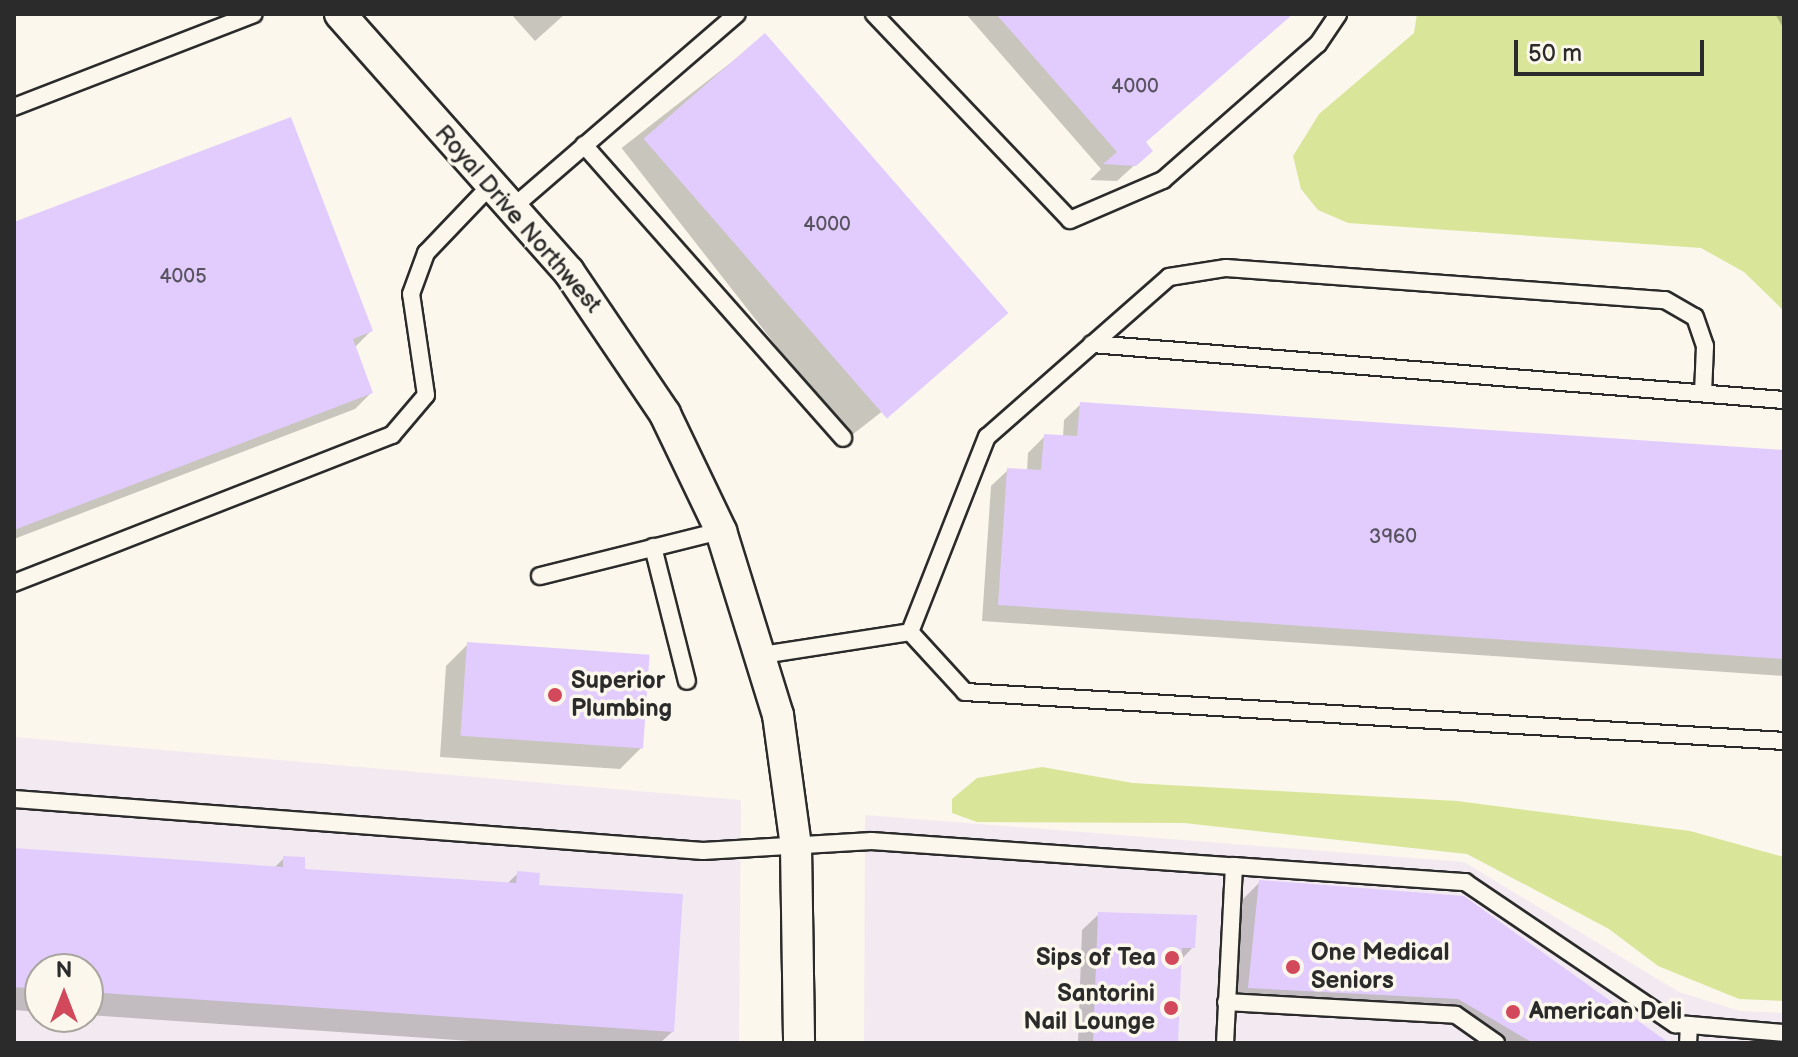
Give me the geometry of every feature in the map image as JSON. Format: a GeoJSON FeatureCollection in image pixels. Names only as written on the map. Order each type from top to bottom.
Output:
{"type":"FeatureCollection","features":[{"type":"Feature","properties":{"kind":"street","name":"Royal Drive Northwest"},"geometry":{"type":"LineString","coordinates":[[340,14],[491,185],[630,355],[721,531],[762,655],[796,847],[799,1043]]}},
{"type":"Feature","properties":{"kind":"lane"},"geometry":{"type":"LineString","coordinates":[[14,107],[254,14]]}},
{"type":"Feature","properties":{"kind":"lane"},"geometry":{"type":"LineString","coordinates":[[511,209],[737,14]]}},
{"type":"Feature","properties":{"kind":"lane"},"geometry":{"type":"LineString","coordinates":[[874,14],[1070,220],[1163,180],[1318,44],[1338,14]]}},
{"type":"Feature","properties":{"kind":"lane"},"geometry":{"type":"LineString","coordinates":[[584,145],[843,438]]}},
{"type":"Feature","properties":{"kind":"lane"},"geometry":{"type":"LineString","coordinates":[[14,583],[392,435],[426,395],[411,294],[426,253],[491,185]]}},
{"type":"Feature","properties":{"kind":"lane"},"geometry":{"type":"LineString","coordinates":[[910,632],[987,437],[1169,277],[1226,268],[1665,300],[1695,317],[1705,346],[1703,393]]}},
{"type":"Feature","properties":{"kind":"lane"},"geometry":{"type":"LineString","coordinates":[[1092,344],[1784,400]]}},
{"type":"Feature","properties":{"kind":"lane"},"geometry":{"type":"LineString","coordinates":[[540,576],[721,531]]}},
{"type":"Feature","properties":{"kind":"lane"},"geometry":{"type":"LineString","coordinates":[[653,547],[687,681]]}},
{"type":"Feature","properties":{"kind":"lane"},"geometry":{"type":"LineString","coordinates":[[762,655],[910,632]]}},
{"type":"Feature","properties":{"kind":"lane"},"geometry":{"type":"LineString","coordinates":[[910,632],[965,692],[1784,741]]}},
{"type":"Feature","properties":{"kind":"lane"},"geometry":{"type":"LineString","coordinates":[[14,799],[703,851],[872,841],[1465,882],[1675,1024],[1784,1033]]}},
{"type":"Feature","properties":{"kind":"lane"},"geometry":{"type":"LineString","coordinates":[[1225,1043],[1234,866]]}},
{"type":"Feature","properties":{"kind":"lane"},"geometry":{"type":"LineString","coordinates":[[1226,1002],[1456,1015],[1496,1043]]}},
{"type":"Feature","properties":{"kind":"lane"},"geometry":{"type":"LineString","coordinates":[[1688,1043],[1689,1025]]}},
{"type":"Feature","properties":{"kind":"shaded area"},"geometry":{"type":"Polygon","coordinates":[[[14,737],[741,800],[739,1043],[14,1043],[14,737]]]}},
{"type":"Feature","properties":{"kind":"shaded area"},"geometry":{"type":"Polygon","coordinates":[[[865,815],[1464,862],[1679,992],[1740,1011],[1784,1013],[1784,1043],[864,1043],[865,815]]]}},
{"type":"Feature","properties":{"kind":"green space"},"geometry":{"type":"Polygon","coordinates":[[[1417,14],[1784,14],[1784,311],[1744,272],[1701,248],[1348,223],[1318,210],[1301,189],[1293,156],[1319,114],[1414,33],[1417,14]]]}},
{"type":"Feature","properties":{"kind":"green space"},"geometry":{"type":"Polygon","coordinates":[[[1042,767],[1133,783],[1457,801],[1690,831],[1784,857],[1784,1001],[1739,999],[1658,966],[1609,929],[1467,854],[1184,823],[977,822],[952,813],[952,799],[977,778],[1042,767]]]}},
{"type":"Feature","properties":{"kind":"building"},"geometry":{"type":"Polygon","coordinates":[[[996,14],[1293,14],[1146,142],[1153,151],[1136,166],[1103,164],[1117,152],[996,14]]]}},
{"type":"Feature","properties":{"kind":"building"},"geometry":{"type":"Polygon","coordinates":[[[765,33],[1008,313],[887,419],[643,139],[765,33]]]}},
{"type":"Feature","properties":{"kind":"building"},"geometry":{"type":"Polygon","coordinates":[[[291,117],[373,331],[353,339],[373,393],[14,530],[14,222],[291,117]]]}},
{"type":"Feature","properties":{"kind":"building"},"geometry":{"type":"Polygon","coordinates":[[[1080,402],[1784,450],[1784,659],[998,605],[1007,468],[1041,470],[1044,434],[1077,436],[1080,402]]]}},
{"type":"Feature","properties":{"kind":"building","name":"Superior Plumbing"},"geometry":{"type":"Polygon","coordinates":[[[467,642],[650,655],[643,749],[460,736],[467,642]]]}},
{"type":"Feature","properties":{"kind":"building"},"geometry":{"type":"Polygon","coordinates":[[[14,848],[283,867],[283,856],[305,857],[305,869],[516,883],[517,871],[540,873],[539,885],[683,894],[674,1032],[104,993],[104,953],[24,953],[24,988],[14,987],[14,848]]]}},
{"type":"Feature","properties":{"kind":"building"},"geometry":{"type":"Polygon","coordinates":[[[1259,880],[1464,896],[1669,1043],[1533,1043],[1458,999],[1248,988],[1259,880]]]}},
{"type":"Feature","properties":{"kind":"building"},"geometry":{"type":"Polygon","coordinates":[[[1098,912],[1197,915],[1195,948],[1182,948],[1178,1043],[1093,1043],[1098,912]]]}},
{"type":"Feature","properties":{"kind":"place","name":"Superior Plumbing"},"geometry":{"type":"Point","coordinates":[555,695]}},
{"type":"Feature","properties":{"kind":"place","name":"Sips of Tea"},"geometry":{"type":"Point","coordinates":[1172,958]}},
{"type":"Feature","properties":{"kind":"place","name":"One Medical Seniors"},"geometry":{"type":"Point","coordinates":[1293,967]}},
{"type":"Feature","properties":{"kind":"place","name":"Santorini Nail Lounge"},"geometry":{"type":"Point","coordinates":[1171,1008]}},
{"type":"Feature","properties":{"kind":"place","name":"American Deli"},"geometry":{"type":"Point","coordinates":[1513,1012]}}]}
